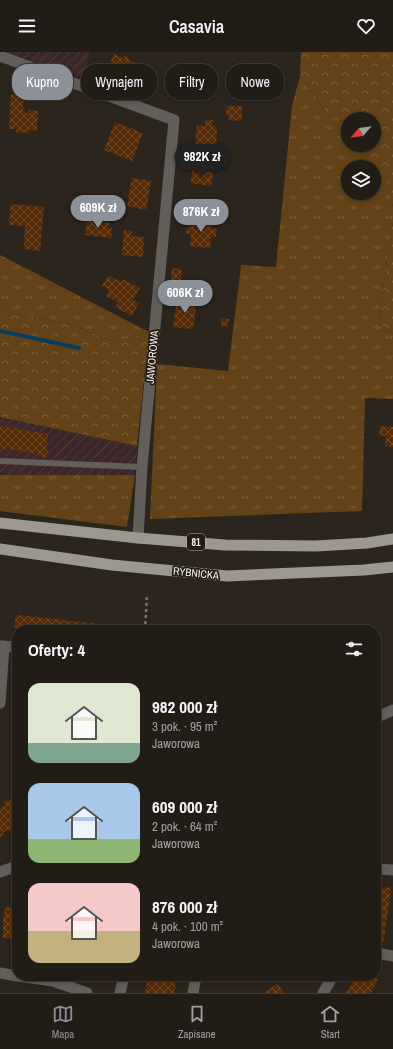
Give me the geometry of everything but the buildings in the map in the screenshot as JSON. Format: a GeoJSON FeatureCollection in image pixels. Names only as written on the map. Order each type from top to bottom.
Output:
{"type":"FeatureCollection","features":[{"type":"Feature","properties":{"kind":"main road","name":"81"},"geometry":{"type":"LineString","coordinates":[[0,523],[138,538],[225,545],[316,546],[367,543],[393,539]]}},
{"type":"Feature","properties":{"kind":"main road","name":"RYBNICKA"},"geometry":{"type":"LineString","coordinates":[[0,549],[112,565],[227,576],[364,570],[393,567]]}},
{"type":"Feature","properties":{"kind":"street","name":"JAWOROWA"},"geometry":{"type":"LineString","coordinates":[[0,56],[174,120],[142,466]]}},
{"type":"Feature","properties":{"kind":"street"},"geometry":{"type":"LineString","coordinates":[[138,538],[142,466]]}},
{"type":"Feature","properties":{"kind":"street"},"geometry":{"type":"LineString","coordinates":[[0,703],[2,646],[12,647]]}},
{"type":"Feature","properties":{"kind":"street"},"geometry":{"type":"LineString","coordinates":[[382,715],[393,710]]}},
{"type":"Feature","properties":{"kind":"street"},"geometry":{"type":"LineString","coordinates":[[0,872],[12,868]]}},
{"type":"Feature","properties":{"kind":"street"},"geometry":{"type":"LineString","coordinates":[[381,869],[393,870]]}},
{"type":"Feature","properties":{"kind":"street"},"geometry":{"type":"LineString","coordinates":[[381,954],[393,956]]}},
{"type":"Feature","properties":{"kind":"street"},"geometry":{"type":"LineString","coordinates":[[0,973],[12,975]]}},
{"type":"Feature","properties":{"kind":"street"},"geometry":{"type":"LineString","coordinates":[[47,981],[88,993]]}},
{"type":"Feature","properties":{"kind":"street"},"geometry":{"type":"LineString","coordinates":[[120,993],[123,981]]}},
{"type":"Feature","properties":{"kind":"street"},"geometry":{"type":"LineString","coordinates":[[193,993],[195,981]]}},
{"type":"Feature","properties":{"kind":"street"},"geometry":{"type":"LineString","coordinates":[[323,993],[330,981]]}},
{"type":"Feature","properties":{"kind":"lane"},"geometry":{"type":"LineString","coordinates":[[0,461],[142,466]]}},
{"type":"Feature","properties":{"kind":"path"},"geometry":{"type":"LineString","coordinates":[[145,625],[147,594]]}},
{"type":"Feature","properties":{"kind":"shaded area"},"geometry":{"type":"Polygon","coordinates":[[[0,52],[89,52],[87,64],[81,64],[81,77],[73,75],[73,64],[33,64],[0,55],[0,52]]]}},
{"type":"Feature","properties":{"kind":"shaded area"},"geometry":{"type":"Polygon","coordinates":[[[0,417],[137,446],[135,475],[0,475],[0,417]]]}},
{"type":"Feature","properties":{"kind":"green space"},"geometry":{"type":"Polygon","coordinates":[[[301,52],[393,52],[393,207],[386,179],[381,175],[381,160],[364,160],[354,152],[381,152],[381,112],[341,112],[341,133],[300,76],[301,52]]]}},
{"type":"Feature","properties":{"kind":"green space"},"geometry":{"type":"Polygon","coordinates":[[[300,76],[341,133],[341,152],[354,152],[364,160],[341,160],[341,200],[381,200],[381,175],[386,179],[393,207],[393,222],[379,321],[386,331],[393,334],[393,399],[365,398],[362,511],[150,519],[157,364],[228,371],[241,265],[276,267],[292,106],[300,76]]]}},
{"type":"Feature","properties":{"kind":"green space"},"geometry":{"type":"Polygon","coordinates":[[[393,222],[393,334],[386,331],[379,321],[393,222]]]}},
{"type":"Feature","properties":{"kind":"green space"},"geometry":{"type":"Polygon","coordinates":[[[0,255],[149,332],[115,342],[69,324],[0,311],[0,255]]]}},
{"type":"Feature","properties":{"kind":"green space"},"geometry":{"type":"Polygon","coordinates":[[[0,311],[69,324],[115,342],[149,332],[137,446],[0,417],[0,311]]]}},
{"type":"Feature","properties":{"kind":"green space"},"geometry":{"type":"Polygon","coordinates":[[[0,475],[135,475],[127,527],[0,511],[0,475]]]}},
{"type":"Feature","properties":{"kind":"waterway"},"geometry":{"type":"LineString","coordinates":[[0,331],[79,348]]}}]}
